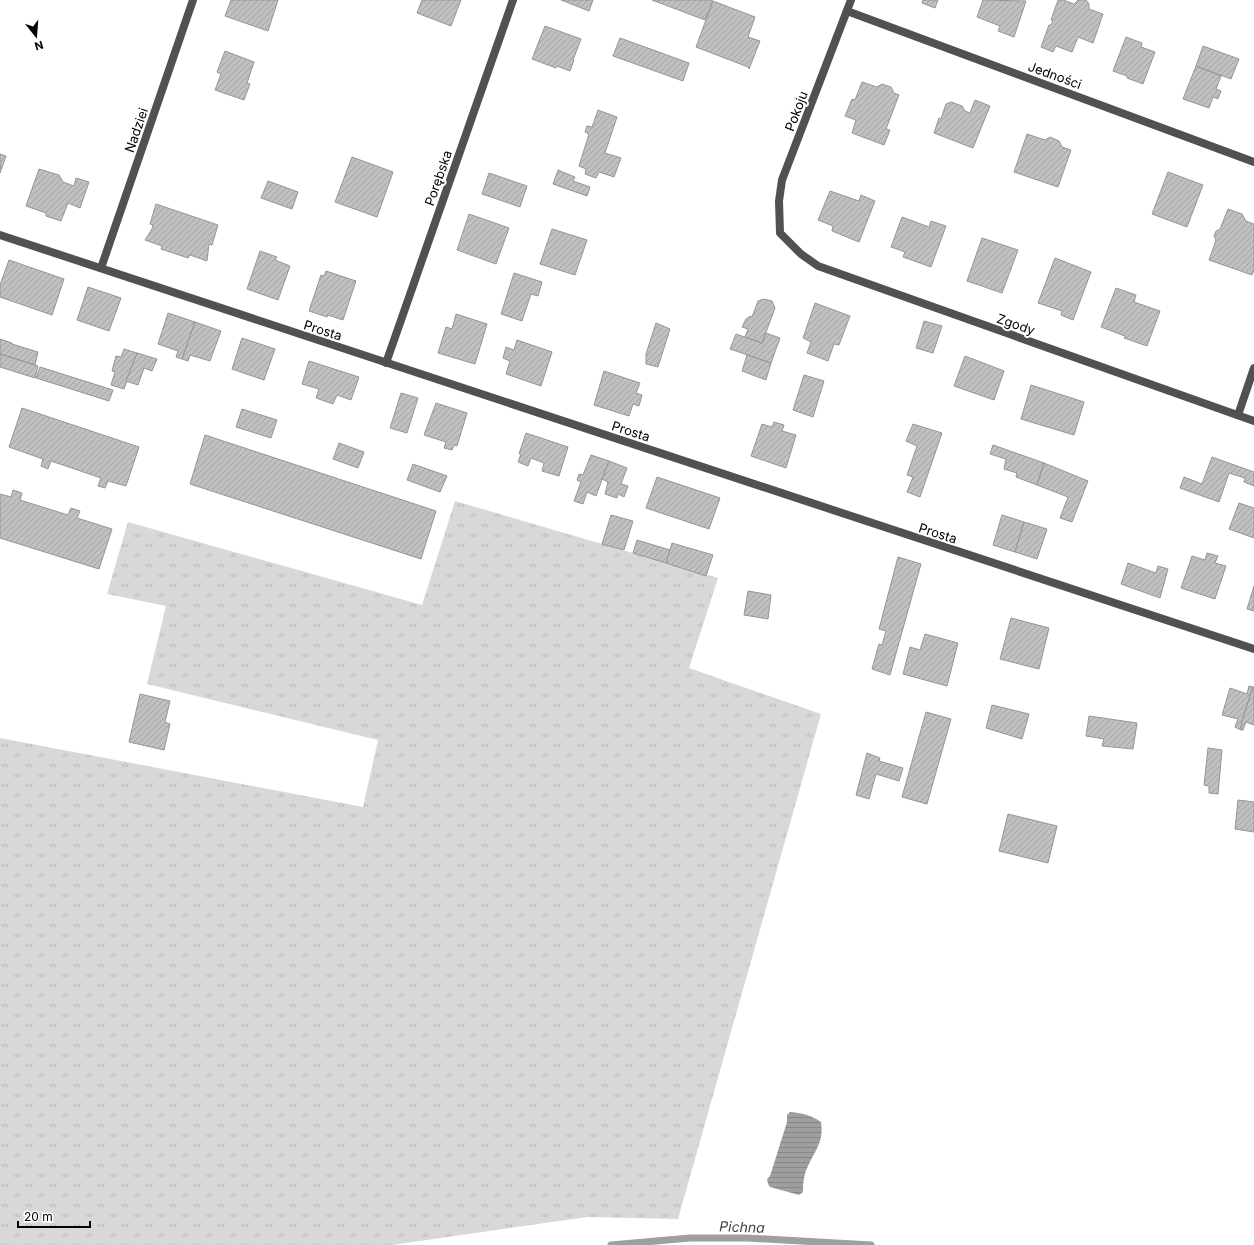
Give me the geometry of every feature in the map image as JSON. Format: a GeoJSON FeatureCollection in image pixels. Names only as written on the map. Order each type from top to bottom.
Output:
{"type":"FeatureCollection","features":[{"type":"Feature","properties":{"kind":"street","name":"Nadziei"},"geometry":{"type":"LineString","coordinates":[[101,268],[193,0]]}},
{"type":"Feature","properties":{"kind":"street","name":"Porębska"},"geometry":{"type":"LineString","coordinates":[[386,363],[512,0]]}},
{"type":"Feature","properties":{"kind":"street","name":"Pokoju"},"geometry":{"type":"LineString","coordinates":[[780,233],[779,201],[782,180],[850,0]]}},
{"type":"Feature","properties":{"kind":"street","name":"Jedności"},"geometry":{"type":"LineString","coordinates":[[847,11],[1254,162]]}},
{"type":"Feature","properties":{"kind":"street","name":"Zgody"},"geometry":{"type":"LineString","coordinates":[[780,233],[801,254],[818,266],[1254,420]]}},
{"type":"Feature","properties":{"kind":"street","name":"Prosta"},"geometry":{"type":"LineString","coordinates":[[0,235],[1254,649]]}},
{"type":"Feature","properties":{"kind":"street"},"geometry":{"type":"LineString","coordinates":[[1238,415],[1254,368]]}},
{"type":"Feature","properties":{"kind":"green space"},"geometry":{"type":"Polygon","coordinates":[[[455,501],[718,578],[689,668],[821,714],[678,1219],[587,1217],[392,1245],[0,1245],[0,738],[363,807],[378,740],[147,684],[166,606],[107,594],[128,522],[422,605],[455,501]]]}},
{"type":"Feature","properties":{"kind":"shaded area"},"geometry":{"type":"Polygon","coordinates":[[[790,1112],[814,1118],[821,1122],[822,1129],[817,1149],[806,1171],[803,1192],[799,1195],[770,1187],[767,1179],[770,1176],[787,1122],[787,1115],[790,1112]]]}},
{"type":"Feature","properties":{"kind":"building"},"geometry":{"type":"Polygon","coordinates":[[[231,0],[278,0],[268,31],[225,16],[231,0]]]}},
{"type":"Feature","properties":{"kind":"building"},"geometry":{"type":"Polygon","coordinates":[[[422,0],[461,0],[451,26],[417,13],[422,0]]]}},
{"type":"Feature","properties":{"kind":"building"},"geometry":{"type":"Polygon","coordinates":[[[561,0],[593,0],[589,11],[561,0]]]}},
{"type":"Feature","properties":{"kind":"building"},"geometry":{"type":"Polygon","coordinates":[[[652,0],[710,0],[713,1],[705,20],[652,0]]]}},
{"type":"Feature","properties":{"kind":"building"},"geometry":{"type":"Polygon","coordinates":[[[923,0],[938,0],[935,8],[922,3],[923,0]]]}},
{"type":"Feature","properties":{"kind":"building"},"geometry":{"type":"Polygon","coordinates":[[[983,0],[1026,1],[1014,37],[998,31],[1000,26],[977,17],[983,0]]]}},
{"type":"Feature","properties":{"kind":"building"},"geometry":{"type":"Polygon","coordinates":[[[1058,0],[1063,0],[1074,4],[1078,0],[1086,0],[1089,4],[1089,9],[1103,14],[1093,43],[1078,37],[1072,52],[1056,46],[1053,52],[1041,47],[1049,25],[1051,25],[1053,21],[1051,20],[1058,0]]]}},
{"type":"Feature","properties":{"kind":"building"},"geometry":{"type":"Polygon","coordinates":[[[713,1],[755,17],[748,37],[760,41],[749,69],[748,67],[696,47],[713,1]]]}},
{"type":"Feature","properties":{"kind":"building"},"geometry":{"type":"Polygon","coordinates":[[[545,26],[581,39],[570,71],[557,66],[556,68],[532,59],[545,26]]]}},
{"type":"Feature","properties":{"kind":"building"},"geometry":{"type":"Polygon","coordinates":[[[1126,37],[1142,43],[1141,47],[1155,52],[1143,84],[1113,71],[1126,37]]]}},
{"type":"Feature","properties":{"kind":"building"},"geometry":{"type":"Polygon","coordinates":[[[620,38],[689,63],[683,81],[613,56],[620,38]]]}},
{"type":"Feature","properties":{"kind":"building"},"geometry":{"type":"Polygon","coordinates":[[[1203,46],[1239,59],[1231,79],[1196,66],[1203,46]]]}},
{"type":"Feature","properties":{"kind":"building"},"geometry":{"type":"Polygon","coordinates":[[[225,51],[254,62],[247,83],[250,84],[244,100],[215,90],[221,74],[217,72],[225,51]]]}},
{"type":"Feature","properties":{"kind":"building"},"geometry":{"type":"Polygon","coordinates":[[[1196,66],[1221,76],[1216,89],[1221,91],[1218,99],[1213,97],[1209,108],[1183,99],[1196,66]]]}},
{"type":"Feature","properties":{"kind":"building"},"geometry":{"type":"Polygon","coordinates":[[[862,82],[877,87],[882,84],[891,87],[894,93],[899,95],[886,129],[890,130],[884,145],[852,133],[856,120],[845,116],[852,99],[855,100],[862,82]]]}},
{"type":"Feature","properties":{"kind":"building"},"geometry":{"type":"Polygon","coordinates":[[[975,100],[990,106],[973,148],[934,133],[946,104],[951,102],[962,106],[965,111],[970,113],[975,100]]]}},
{"type":"Feature","properties":{"kind":"building"},"geometry":{"type":"Polygon","coordinates":[[[598,110],[617,117],[605,153],[621,158],[614,177],[599,172],[596,178],[585,174],[586,169],[579,166],[589,134],[585,132],[587,126],[592,127],[598,110]]]}},
{"type":"Feature","properties":{"kind":"building"},"geometry":{"type":"Polygon","coordinates":[[[1027,134],[1045,140],[1050,137],[1059,141],[1062,147],[1071,150],[1058,187],[1014,172],[1027,134]]]}},
{"type":"Feature","properties":{"kind":"building"},"geometry":{"type":"Polygon","coordinates":[[[0,154],[6,156],[0,173],[0,154]]]}},
{"type":"Feature","properties":{"kind":"building"},"geometry":{"type":"Polygon","coordinates":[[[352,157],[393,172],[377,217],[335,202],[352,157]]]}},
{"type":"Feature","properties":{"kind":"building"},"geometry":{"type":"Polygon","coordinates":[[[39,169],[59,175],[63,182],[74,186],[76,178],[89,182],[80,208],[68,203],[61,221],[46,216],[46,213],[26,206],[39,169]]]}},
{"type":"Feature","properties":{"kind":"building"},"geometry":{"type":"Polygon","coordinates":[[[558,170],[575,177],[573,181],[590,187],[587,196],[553,184],[558,170]]]}},
{"type":"Feature","properties":{"kind":"building"},"geometry":{"type":"Polygon","coordinates":[[[1168,172],[1203,185],[1187,227],[1152,214],[1168,172]]]}},
{"type":"Feature","properties":{"kind":"building"},"geometry":{"type":"Polygon","coordinates":[[[489,173],[527,186],[520,207],[482,194],[489,173]]]}},
{"type":"Feature","properties":{"kind":"building"},"geometry":{"type":"Polygon","coordinates":[[[268,181],[298,192],[292,209],[261,198],[268,181]]]}},
{"type":"Feature","properties":{"kind":"building"},"geometry":{"type":"Polygon","coordinates":[[[830,191],[859,201],[861,195],[875,201],[859,242],[832,231],[833,226],[818,220],[830,191]]]}},
{"type":"Feature","properties":{"kind":"building"},"geometry":{"type":"Polygon","coordinates":[[[156,204],[218,225],[212,245],[209,244],[207,261],[190,255],[188,258],[161,249],[162,246],[145,240],[152,229],[153,225],[150,224],[156,204]]]}},
{"type":"Feature","properties":{"kind":"building"},"geometry":{"type":"Polygon","coordinates":[[[1228,209],[1242,214],[1246,221],[1254,224],[1254,270],[1252,275],[1209,260],[1216,240],[1214,236],[1216,231],[1220,229],[1228,209]]]}},
{"type":"Feature","properties":{"kind":"building"},"geometry":{"type":"Polygon","coordinates":[[[469,214],[509,228],[496,264],[457,250],[469,214]]]}},
{"type":"Feature","properties":{"kind":"building"},"geometry":{"type":"Polygon","coordinates":[[[902,217],[929,227],[931,221],[946,226],[931,267],[903,257],[905,252],[891,247],[902,217]]]}},
{"type":"Feature","properties":{"kind":"building"},"geometry":{"type":"Polygon","coordinates":[[[552,229],[587,240],[575,275],[540,264],[552,229]]]}},
{"type":"Feature","properties":{"kind":"building"},"geometry":{"type":"Polygon","coordinates":[[[982,238],[1018,250],[1002,293],[967,281],[982,238]]]}},
{"type":"Feature","properties":{"kind":"building"},"geometry":{"type":"Polygon","coordinates":[[[260,251],[277,257],[275,260],[290,266],[278,300],[247,289],[260,251]]]}},
{"type":"Feature","properties":{"kind":"building"},"geometry":{"type":"Polygon","coordinates":[[[1055,258],[1091,272],[1073,320],[1061,315],[1062,311],[1038,303],[1055,258]]]}},
{"type":"Feature","properties":{"kind":"building"},"geometry":{"type":"Polygon","coordinates":[[[9,260],[64,279],[52,315],[0,297],[0,285],[9,260]]]}},
{"type":"Feature","properties":{"kind":"building"},"geometry":{"type":"Polygon","coordinates":[[[326,271],[356,281],[343,320],[309,311],[321,275],[324,276],[326,271]]]}},
{"type":"Feature","properties":{"kind":"building"},"geometry":{"type":"Polygon","coordinates":[[[514,273],[542,282],[538,296],[531,294],[522,321],[501,314],[514,273]]]}},
{"type":"Feature","properties":{"kind":"building"},"geometry":{"type":"Polygon","coordinates":[[[88,287],[121,298],[109,331],[77,320],[88,287]]]}},
{"type":"Feature","properties":{"kind":"building"},"geometry":{"type":"Polygon","coordinates":[[[1116,288],[1136,295],[1134,302],[1160,311],[1147,346],[1124,338],[1125,336],[1101,327],[1116,288]]]}},
{"type":"Feature","properties":{"kind":"building"},"geometry":{"type":"Polygon","coordinates":[[[764,299],[772,301],[775,308],[762,343],[745,337],[748,329],[742,327],[746,319],[750,316],[752,317],[758,301],[764,299]]]}},
{"type":"Feature","properties":{"kind":"building"},"geometry":{"type":"Polygon","coordinates":[[[815,303],[850,316],[839,345],[834,344],[828,361],[807,353],[811,342],[803,338],[815,303]]]}},
{"type":"Feature","properties":{"kind":"building"},"geometry":{"type":"Polygon","coordinates":[[[168,313],[195,322],[182,359],[176,357],[178,351],[158,344],[168,313]]]}},
{"type":"Feature","properties":{"kind":"building"},"geometry":{"type":"Polygon","coordinates":[[[456,314],[487,324],[475,364],[438,353],[446,327],[452,329],[456,314]]]}},
{"type":"Feature","properties":{"kind":"building"},"geometry":{"type":"Polygon","coordinates":[[[924,321],[942,326],[933,353],[916,348],[924,321]]]}},
{"type":"Feature","properties":{"kind":"building"},"geometry":{"type":"Polygon","coordinates":[[[195,322],[221,331],[210,361],[190,355],[188,361],[182,359],[195,322]]]}},
{"type":"Feature","properties":{"kind":"building"},"geometry":{"type":"Polygon","coordinates":[[[656,323],[670,329],[658,367],[646,364],[646,354],[656,323]]]}},
{"type":"Feature","properties":{"kind":"building"},"geometry":{"type":"Polygon","coordinates":[[[766,333],[780,338],[771,363],[730,349],[736,334],[762,343],[766,333]]]}},
{"type":"Feature","properties":{"kind":"building"},"geometry":{"type":"Polygon","coordinates":[[[242,338],[275,349],[264,380],[232,369],[242,338]]]}},
{"type":"Feature","properties":{"kind":"building"},"geometry":{"type":"Polygon","coordinates":[[[0,339],[38,352],[35,365],[0,354],[0,339]]]}},
{"type":"Feature","properties":{"kind":"building"},"geometry":{"type":"Polygon","coordinates":[[[517,340],[552,352],[541,386],[506,374],[510,361],[503,358],[506,347],[514,350],[517,340]]]}},
{"type":"Feature","properties":{"kind":"building"},"geometry":{"type":"Polygon","coordinates":[[[124,349],[137,353],[124,389],[111,385],[115,372],[112,371],[116,356],[121,357],[124,349]]]}},
{"type":"Feature","properties":{"kind":"building"},"geometry":{"type":"Polygon","coordinates":[[[137,353],[157,359],[152,371],[144,368],[138,385],[126,381],[137,353]]]}},
{"type":"Feature","properties":{"kind":"building"},"geometry":{"type":"Polygon","coordinates":[[[0,354],[38,366],[35,378],[0,367],[0,354]]]}},
{"type":"Feature","properties":{"kind":"building"},"geometry":{"type":"Polygon","coordinates":[[[747,355],[771,363],[766,380],[742,371],[747,355]]]}},
{"type":"Feature","properties":{"kind":"building"},"geometry":{"type":"Polygon","coordinates":[[[965,356],[1004,371],[994,400],[954,386],[965,356]]]}},
{"type":"Feature","properties":{"kind":"building"},"geometry":{"type":"Polygon","coordinates":[[[309,361],[359,377],[351,400],[337,395],[333,404],[316,398],[319,389],[302,384],[309,361]]]}},
{"type":"Feature","properties":{"kind":"building"},"geometry":{"type":"Polygon","coordinates":[[[40,367],[113,390],[109,401],[36,378],[40,367]]]}},
{"type":"Feature","properties":{"kind":"building"},"geometry":{"type":"Polygon","coordinates":[[[604,371],[640,383],[636,393],[642,395],[639,406],[633,404],[629,416],[594,405],[604,371]]]}},
{"type":"Feature","properties":{"kind":"building"},"geometry":{"type":"Polygon","coordinates":[[[804,375],[824,381],[813,417],[793,410],[804,375]]]}},
{"type":"Feature","properties":{"kind":"building"},"geometry":{"type":"Polygon","coordinates":[[[1031,385],[1084,402],[1074,435],[1021,419],[1031,385]]]}},
{"type":"Feature","properties":{"kind":"building"},"geometry":{"type":"Polygon","coordinates":[[[401,393],[418,398],[407,433],[390,428],[401,393]]]}},
{"type":"Feature","properties":{"kind":"building"},"geometry":{"type":"Polygon","coordinates":[[[436,403],[467,413],[457,446],[454,445],[452,450],[444,448],[446,442],[424,435],[436,403]]]}},
{"type":"Feature","properties":{"kind":"building"},"geometry":{"type":"Polygon","coordinates":[[[22,408],[139,447],[126,486],[108,481],[105,488],[98,486],[101,478],[51,461],[48,469],[41,466],[43,459],[9,447],[22,408]]]}},
{"type":"Feature","properties":{"kind":"building"},"geometry":{"type":"Polygon","coordinates":[[[242,409],[277,420],[271,438],[236,427],[242,409]]]}},
{"type":"Feature","properties":{"kind":"building"},"geometry":{"type":"Polygon","coordinates":[[[774,422],[784,425],[782,431],[796,435],[786,468],[751,456],[762,424],[772,427],[774,422]]]}},
{"type":"Feature","properties":{"kind":"building"},"geometry":{"type":"Polygon","coordinates":[[[913,424],[942,433],[920,497],[907,492],[913,477],[907,475],[917,446],[906,441],[913,424]]]}},
{"type":"Feature","properties":{"kind":"building"},"geometry":{"type":"Polygon","coordinates":[[[526,433],[568,447],[559,476],[542,471],[544,463],[531,458],[528,466],[518,462],[526,433]]]}},
{"type":"Feature","properties":{"kind":"building"},"geometry":{"type":"Polygon","coordinates":[[[205,435],[436,511],[421,559],[190,484],[205,435]]]}},
{"type":"Feature","properties":{"kind":"building"},"geometry":{"type":"Polygon","coordinates":[[[339,443],[364,452],[358,468],[333,459],[339,443]]]}},
{"type":"Feature","properties":{"kind":"building"},"geometry":{"type":"Polygon","coordinates":[[[993,445],[1044,463],[1037,485],[1016,477],[1017,473],[1004,469],[1006,459],[990,454],[993,445]]]}},
{"type":"Feature","properties":{"kind":"building"},"geometry":{"type":"Polygon","coordinates":[[[591,455],[609,461],[596,496],[587,492],[583,504],[574,501],[581,482],[577,480],[579,474],[583,475],[591,455]]]}},
{"type":"Feature","properties":{"kind":"building"},"geometry":{"type":"Polygon","coordinates":[[[1212,457],[1254,472],[1254,486],[1244,482],[1245,478],[1229,473],[1219,502],[1180,488],[1184,477],[1202,484],[1212,457]]]}},
{"type":"Feature","properties":{"kind":"building"},"geometry":{"type":"Polygon","coordinates":[[[609,461],[627,468],[621,484],[628,486],[624,497],[618,494],[617,498],[605,494],[608,482],[602,479],[609,461]]]}},
{"type":"Feature","properties":{"kind":"building"},"geometry":{"type":"Polygon","coordinates":[[[1044,463],[1088,481],[1072,522],[1060,518],[1068,497],[1037,485],[1044,463]]]}},
{"type":"Feature","properties":{"kind":"building"},"geometry":{"type":"Polygon","coordinates":[[[413,464],[447,476],[440,492],[407,480],[413,464]]]}},
{"type":"Feature","properties":{"kind":"building"},"geometry":{"type":"Polygon","coordinates":[[[657,477],[720,498],[709,529],[646,508],[657,477]]]}},
{"type":"Feature","properties":{"kind":"building"},"geometry":{"type":"Polygon","coordinates":[[[13,490],[22,493],[20,500],[68,515],[71,508],[80,511],[77,518],[112,529],[99,569],[0,538],[0,494],[11,497],[13,490]]]}},
{"type":"Feature","properties":{"kind":"building"},"geometry":{"type":"Polygon","coordinates":[[[1239,503],[1254,508],[1254,538],[1229,529],[1239,503]]]}},
{"type":"Feature","properties":{"kind":"building"},"geometry":{"type":"Polygon","coordinates":[[[611,515],[633,521],[624,550],[602,544],[611,515]]]}},
{"type":"Feature","properties":{"kind":"building"},"geometry":{"type":"Polygon","coordinates":[[[1002,515],[1024,522],[1015,552],[993,545],[1002,515]]]}},
{"type":"Feature","properties":{"kind":"building"},"geometry":{"type":"Polygon","coordinates":[[[1024,522],[1047,529],[1037,559],[1015,552],[1024,522]]]}},
{"type":"Feature","properties":{"kind":"building"},"geometry":{"type":"Polygon","coordinates":[[[637,540],[670,550],[666,563],[633,553],[637,540]]]}},
{"type":"Feature","properties":{"kind":"building"},"geometry":{"type":"Polygon","coordinates":[[[672,543],[713,555],[706,576],[666,563],[672,543]]]}},
{"type":"Feature","properties":{"kind":"building"},"geometry":{"type":"Polygon","coordinates":[[[1207,553],[1218,556],[1215,563],[1226,566],[1215,599],[1181,588],[1192,556],[1205,560],[1207,553]]]}},
{"type":"Feature","properties":{"kind":"building"},"geometry":{"type":"Polygon","coordinates":[[[898,557],[921,564],[890,675],[872,669],[879,644],[882,645],[886,631],[879,629],[898,557]]]}},
{"type":"Feature","properties":{"kind":"building"},"geometry":{"type":"Polygon","coordinates":[[[1128,563],[1156,573],[1158,566],[1168,569],[1160,598],[1121,584],[1128,563]]]}},
{"type":"Feature","properties":{"kind":"building"},"geometry":{"type":"Polygon","coordinates":[[[1254,586],[1254,611],[1247,609],[1254,586]]]}},
{"type":"Feature","properties":{"kind":"building"},"geometry":{"type":"Polygon","coordinates":[[[748,591],[771,595],[768,619],[744,615],[748,591]]]}},
{"type":"Feature","properties":{"kind":"building"},"geometry":{"type":"Polygon","coordinates":[[[1011,618],[1049,628],[1039,669],[1000,659],[1011,618]]]}},
{"type":"Feature","properties":{"kind":"building"},"geometry":{"type":"Polygon","coordinates":[[[925,634],[958,643],[947,686],[903,674],[910,647],[920,650],[925,634]]]}},
{"type":"Feature","properties":{"kind":"building"},"geometry":{"type":"Polygon","coordinates":[[[1249,686],[1253,687],[1242,721],[1241,730],[1235,727],[1238,719],[1222,715],[1230,688],[1247,694],[1249,686]]]}},
{"type":"Feature","properties":{"kind":"building"},"geometry":{"type":"Polygon","coordinates":[[[1253,687],[1254,725],[1246,722],[1243,730],[1241,730],[1242,721],[1253,687]]]}},
{"type":"Feature","properties":{"kind":"building"},"geometry":{"type":"Polygon","coordinates":[[[140,694],[170,701],[165,722],[170,724],[164,750],[129,742],[140,694]]]}},
{"type":"Feature","properties":{"kind":"building"},"geometry":{"type":"Polygon","coordinates":[[[992,705],[1029,714],[1022,739],[986,728],[992,705]]]}},
{"type":"Feature","properties":{"kind":"building"},"geometry":{"type":"Polygon","coordinates":[[[926,712],[951,719],[927,804],[902,797],[926,712]]]}},
{"type":"Feature","properties":{"kind":"building"},"geometry":{"type":"Polygon","coordinates":[[[1089,716],[1137,723],[1133,749],[1102,746],[1104,739],[1086,736],[1089,716]]]}},
{"type":"Feature","properties":{"kind":"building"},"geometry":{"type":"Polygon","coordinates":[[[1208,748],[1222,750],[1218,794],[1209,793],[1209,786],[1204,785],[1208,748]]]}},
{"type":"Feature","properties":{"kind":"building"},"geometry":{"type":"Polygon","coordinates":[[[867,753],[880,758],[879,761],[903,768],[899,781],[876,774],[869,799],[856,795],[867,753]]]}},
{"type":"Feature","properties":{"kind":"building"},"geometry":{"type":"Polygon","coordinates":[[[1238,800],[1254,802],[1254,832],[1235,829],[1238,800]]]}},
{"type":"Feature","properties":{"kind":"building"},"geometry":{"type":"Polygon","coordinates":[[[1008,814],[1057,826],[1048,863],[999,851],[1008,814]]]}},
{"type":"Feature","properties":{"kind":"waterway","name":"Pichna"},"geometry":{"type":"LineString","coordinates":[[611,1245],[690,1238],[747,1238],[871,1245]]}}]}
